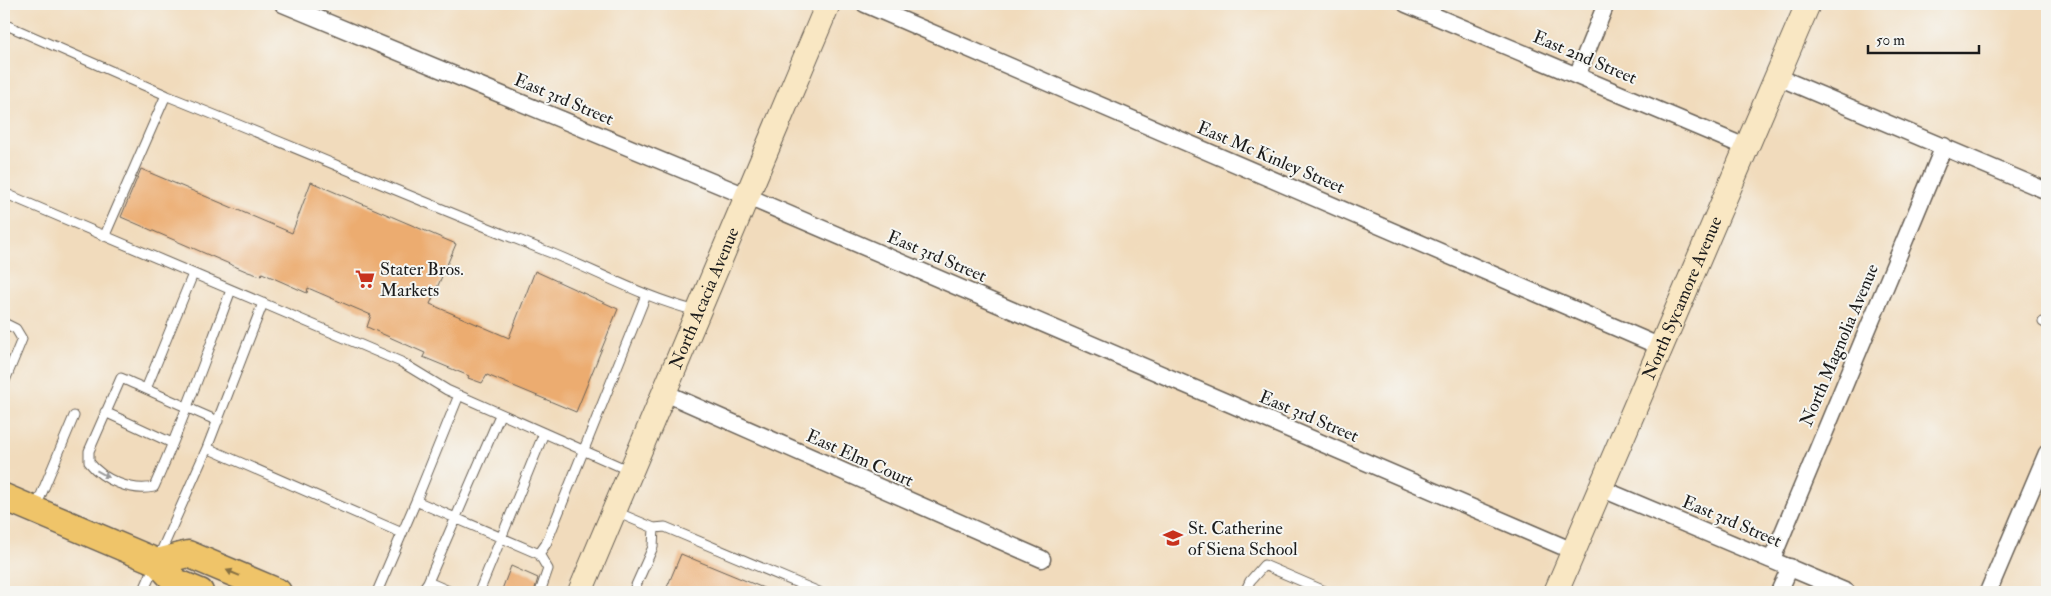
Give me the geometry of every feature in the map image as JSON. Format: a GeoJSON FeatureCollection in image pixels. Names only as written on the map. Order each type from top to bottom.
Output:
{"type":"FeatureCollection","features":[{"type":"Feature","properties":{"kind":"main road"},"geometry":{"type":"LineString","coordinates":[[4,497],[158,562],[176,582],[200,592]]}},
{"type":"Feature","properties":{"kind":"main road"},"geometry":{"type":"LineString","coordinates":[[158,562],[188,554],[278,592]]}},
{"type":"Feature","properties":{"kind":"street","name":"East 3rd Street"},"geometry":{"type":"LineString","coordinates":[[283,4],[746,196],[1573,551]]}},
{"type":"Feature","properties":{"kind":"street","name":"North Acacia Avenue"},"geometry":{"type":"LineString","coordinates":[[580,592],[662,392],[828,4]]}},
{"type":"Feature","properties":{"kind":"street","name":"East Mc Kinley Street"},"geometry":{"type":"LineString","coordinates":[[865,4],[1662,347]]}},
{"type":"Feature","properties":{"kind":"street","name":"East 2nd Street"},"geometry":{"type":"LineString","coordinates":[[1406,4],[1748,148]]}},
{"type":"Feature","properties":{"kind":"street"},"geometry":{"type":"LineString","coordinates":[[1577,76],[1606,4]]}},
{"type":"Feature","properties":{"kind":"street","name":"North Sycamore Avenue"},"geometry":{"type":"LineString","coordinates":[[1556,592],[1748,148],[1808,4]]}},
{"type":"Feature","properties":{"kind":"street"},"geometry":{"type":"LineString","coordinates":[[1778,77],[2047,190]]}},
{"type":"Feature","properties":{"kind":"street","name":"North Magnolia Avenue"},"geometry":{"type":"LineString","coordinates":[[1772,559],[1944,146]]}},
{"type":"Feature","properties":{"kind":"street","name":"East Elm Court"},"geometry":{"type":"LineString","coordinates":[[662,392],[1042,560]]}},
{"type":"Feature","properties":{"kind":"street"},"geometry":{"type":"LineString","coordinates":[[1988,592],[2047,453]]}},
{"type":"Feature","properties":{"kind":"street","name":"East 3rd Street"},"geometry":{"type":"LineString","coordinates":[[1600,488],[1847,592]]}},
{"type":"Feature","properties":{"kind":"street"},"geometry":{"type":"LineString","coordinates":[[1779,592],[1790,567]]}},
{"type":"Feature","properties":{"kind":"lane"},"geometry":{"type":"LineString","coordinates":[[4,24],[87,59],[166,96],[470,222],[549,252],[646,295],[697,311]]}},
{"type":"Feature","properties":{"kind":"lane"},"geometry":{"type":"LineString","coordinates":[[105,235],[166,96]]}},
{"type":"Feature","properties":{"kind":"lane"},"geometry":{"type":"LineString","coordinates":[[4,193],[402,362],[447,390],[630,471]]}},
{"type":"Feature","properties":{"kind":"lane"},"geometry":{"type":"LineString","coordinates":[[146,389],[193,274]]}},
{"type":"Feature","properties":{"kind":"lane"},"geometry":{"type":"LineString","coordinates":[[218,421],[186,407],[121,378],[89,451],[89,462],[97,472],[140,490],[154,487],[172,443],[186,407],[231,290]]}},
{"type":"Feature","properties":{"kind":"lane"},"geometry":{"type":"LineString","coordinates":[[539,554],[584,450],[646,295]]}},
{"type":"Feature","properties":{"kind":"lane"},"geometry":{"type":"LineString","coordinates":[[143,592],[158,562],[207,448],[263,304]]}},
{"type":"Feature","properties":{"kind":"lane"},"geometry":{"type":"LineString","coordinates":[[4,323],[16,330],[22,339],[4,383]]}},
{"type":"Feature","properties":{"kind":"lane"},"geometry":{"type":"LineString","coordinates":[[377,592],[459,395]]}},
{"type":"Feature","properties":{"kind":"lane"},"geometry":{"type":"LineString","coordinates":[[104,415],[172,443]]}},
{"type":"Feature","properties":{"kind":"lane"},"geometry":{"type":"LineString","coordinates":[[421,592],[428,582],[500,415]]}},
{"type":"Feature","properties":{"kind":"lane"},"geometry":{"type":"LineString","coordinates":[[35,510],[74,416]]}},
{"type":"Feature","properties":{"kind":"lane"},"geometry":{"type":"LineString","coordinates":[[479,592],[544,433]]}},
{"type":"Feature","properties":{"kind":"lane"},"geometry":{"type":"LineString","coordinates":[[207,448],[402,533]]}},
{"type":"Feature","properties":{"kind":"lane"},"geometry":{"type":"LineString","coordinates":[[416,500],[539,554],[548,569],[540,592]]}},
{"type":"Feature","properties":{"kind":"lane"},"geometry":{"type":"LineString","coordinates":[[614,510],[654,528],[666,527],[819,592]]}},
{"type":"Feature","properties":{"kind":"lane"},"geometry":{"type":"LineString","coordinates":[[633,592],[653,547],[654,528]]}},
{"type":"Feature","properties":{"kind":"lane"},"geometry":{"type":"LineString","coordinates":[[1245,592],[1250,581],[1264,565],[1326,592]]}},
{"type":"Feature","properties":{"kind":"lane"},"geometry":{"type":"LineString","coordinates":[[428,582],[451,592]]}},
{"type":"Feature","properties":{"kind":"building"},"geometry":{"type":"Polygon","coordinates":[[[141,169],[292,233],[311,182],[456,244],[430,304],[509,338],[535,271],[618,309],[576,412],[487,375],[482,383],[468,378],[469,376],[423,357],[425,353],[367,327],[371,315],[308,288],[307,293],[262,273],[261,276],[248,272],[121,217],[141,169]]]}},
{"type":"Feature","properties":{"kind":"building"},"geometry":{"type":"Polygon","coordinates":[[[681,554],[773,592],[665,592],[681,554]]]}},
{"type":"Feature","properties":{"kind":"building"},"geometry":{"type":"Polygon","coordinates":[[[511,566],[538,578],[534,592],[501,592],[511,566]]]}},
{"type":"Feature","properties":{"kind":"place","name":"Stater Bros. Markets"},"geometry":{"type":"Point","coordinates":[365,279]}},
{"type":"Feature","properties":{"kind":"place","name":"St. Catherine of Siena School"},"geometry":{"type":"Point","coordinates":[1173,538]}}]}
